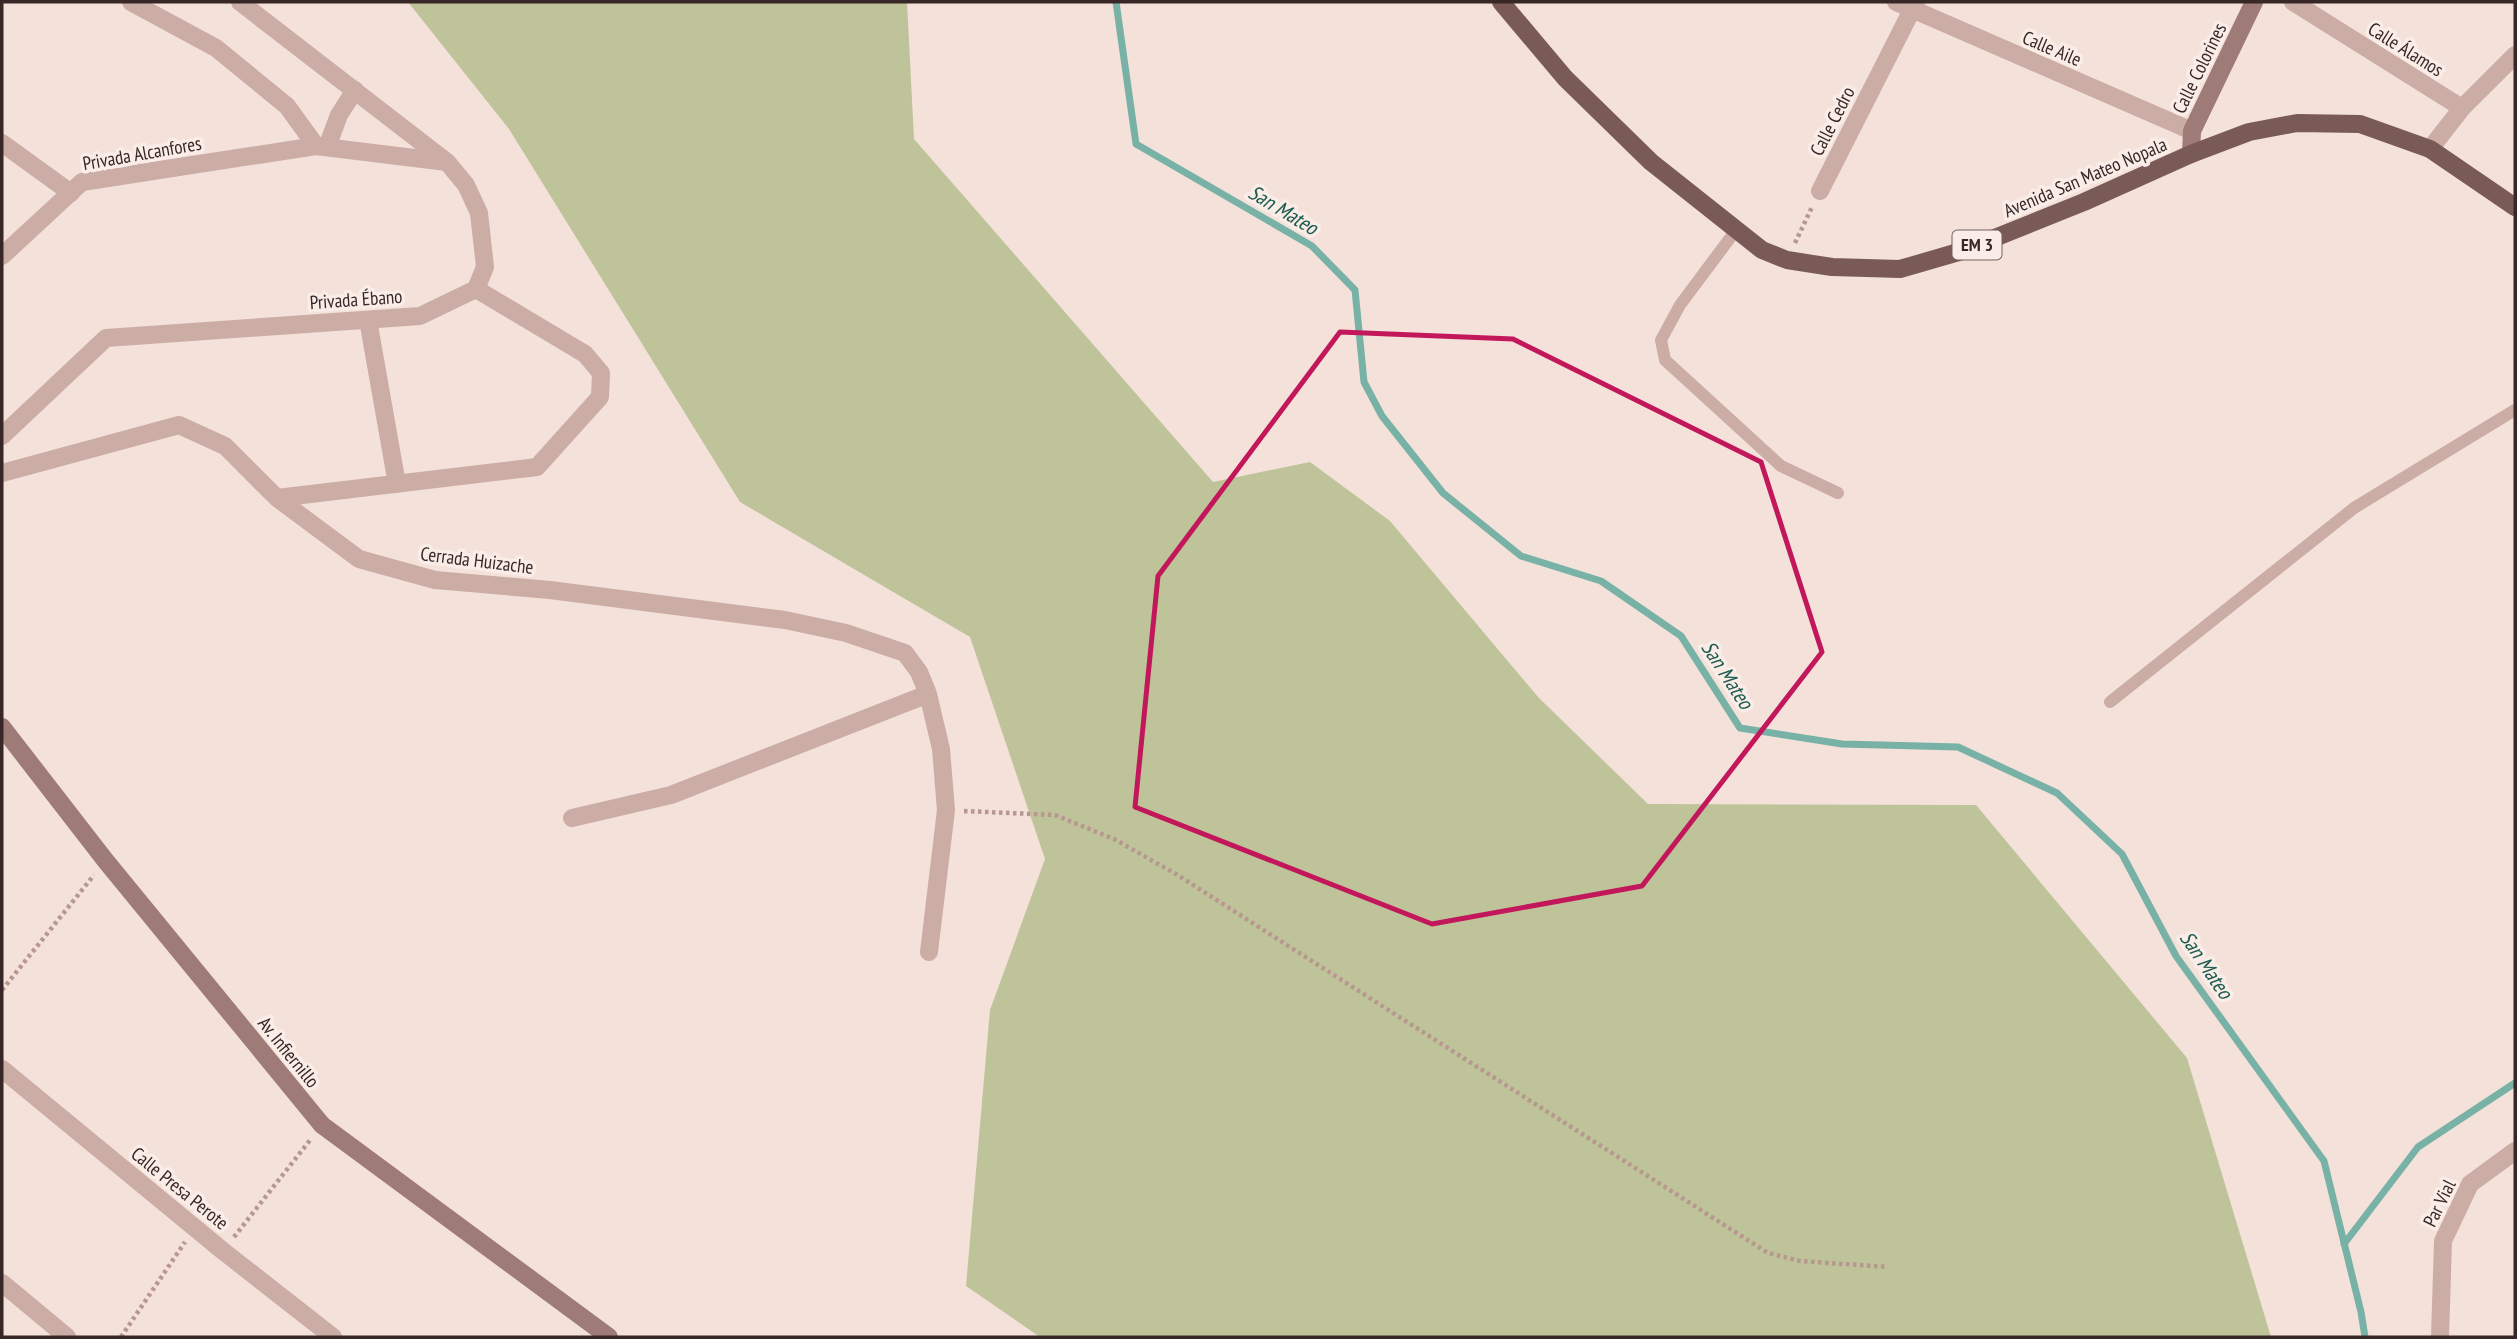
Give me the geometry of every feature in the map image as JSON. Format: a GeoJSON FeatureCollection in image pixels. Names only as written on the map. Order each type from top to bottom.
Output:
{"type":"FeatureCollection","features":[{"type":"Feature","properties":{"kind":"main road","name":"Avenida San Mateo Nopala"},"geometry":{"type":"LineString","coordinates":[[1501,2],[1565,78],[1651,162],[1762,250],[1787,260],[1832,267],[1900,268],[1962,251],[2249,132],[2297,123],[2360,124],[2430,149],[2515,206]]}},
{"type":"Feature","properties":{"kind":"street"},"geometry":{"type":"LineString","coordinates":[[131,2],[216,48],[287,106],[322,146],[447,162]]}},
{"type":"Feature","properties":{"kind":"street"},"geometry":{"type":"LineString","coordinates":[[240,2],[447,162],[466,186],[479,213],[485,267],[476,289],[585,354],[601,373],[600,397],[537,467],[277,498]]}},
{"type":"Feature","properties":{"kind":"street","name":"Calle Colorines"},"geometry":{"type":"LineString","coordinates":[[2191,154],[2192,131],[2255,2]]}},
{"type":"Feature","properties":{"kind":"street","name":"Calle Álamos"},"geometry":{"type":"LineString","coordinates":[[2293,2],[2462,108]]}},
{"type":"Feature","properties":{"kind":"street","name":"Calle Aile"},"geometry":{"type":"LineString","coordinates":[[1908,4],[2192,131]]}},
{"type":"Feature","properties":{"kind":"street","name":"Calle Cedro"},"geometry":{"type":"LineString","coordinates":[[1820,191],[1908,4]]}},
{"type":"Feature","properties":{"kind":"street"},"geometry":{"type":"LineString","coordinates":[[2430,149],[2462,108],[2515,55]]}},
{"type":"Feature","properties":{"kind":"street"},"geometry":{"type":"LineString","coordinates":[[322,146],[355,90]]}},
{"type":"Feature","properties":{"kind":"street"},"geometry":{"type":"LineString","coordinates":[[2,143],[71,193]]}},
{"type":"Feature","properties":{"kind":"street","name":"Privada Alcanfores"},"geometry":{"type":"LineString","coordinates":[[2,256],[82,182],[322,146]]}},
{"type":"Feature","properties":{"kind":"street","name":"Privada Ébano"},"geometry":{"type":"LineString","coordinates":[[2,436],[106,338],[420,316],[476,289]]}},
{"type":"Feature","properties":{"kind":"street"},"geometry":{"type":"LineString","coordinates":[[368,320],[397,484]]}},
{"type":"Feature","properties":{"kind":"street","name":"Cerrada Huizache"},"geometry":{"type":"LineString","coordinates":[[2,474],[179,425],[225,446],[277,498],[359,559],[435,580],[550,590],[785,620],[846,633],[905,653],[919,672],[928,694],[941,749],[946,810],[929,953]]}},
{"type":"Feature","properties":{"kind":"street"},"geometry":{"type":"LineString","coordinates":[[572,818],[671,794],[928,694]]}},
{"type":"Feature","properties":{"kind":"street","name":"Av. Infiernillo"},"geometry":{"type":"LineString","coordinates":[[2,727],[105,860],[322,1125],[609,1337]]}},
{"type":"Feature","properties":{"kind":"street","name":"Calle Presa Perote"},"geometry":{"type":"LineString","coordinates":[[2,1069],[223,1251],[333,1337]]}},
{"type":"Feature","properties":{"kind":"street","name":"Par Vial"},"geometry":{"type":"LineString","coordinates":[[2440,1337],[2443,1241],[2470,1184],[2515,1151]]}},
{"type":"Feature","properties":{"kind":"street"},"geometry":{"type":"LineString","coordinates":[[2,1283],[67,1337]]}},
{"type":"Feature","properties":{"kind":"lane"},"geometry":{"type":"LineString","coordinates":[[1736,230],[1680,305],[1661,340],[1665,360],[1781,466],[1838,493]]}},
{"type":"Feature","properties":{"kind":"lane"},"geometry":{"type":"LineString","coordinates":[[2110,702],[2354,508],[2515,410]]}},
{"type":"Feature","properties":{"kind":"path"},"geometry":{"type":"LineString","coordinates":[[1787,260],[1820,191]]}},
{"type":"Feature","properties":{"kind":"path"},"geometry":{"type":"LineString","coordinates":[[946,810],[1055,816],[1114,839],[1176,874],[1768,1253],[1800,1261],[1888,1267]]}},
{"type":"Feature","properties":{"kind":"path"},"geometry":{"type":"LineString","coordinates":[[2,990],[105,860]]}},
{"type":"Feature","properties":{"kind":"path"},"geometry":{"type":"LineString","coordinates":[[223,1251],[322,1125]]}},
{"type":"Feature","properties":{"kind":"path"},"geometry":{"type":"LineString","coordinates":[[121,1337],[194,1227]]}},
{"type":"Feature","properties":{"kind":"highlighted area"},"geometry":{"type":"Polygon","coordinates":[[[1340,332],[1513,339],[1761,462],[1822,652],[1642,886],[1432,924],[1135,807],[1158,576],[1340,332]]]}},
{"type":"Feature","properties":{"kind":"green space"},"geometry":{"type":"Polygon","coordinates":[[[408,2],[907,2],[914,139],[1213,482],[1310,462],[1390,521],[1538,697],[1648,804],[1976,805],[2187,1058],[2271,1337],[1040,1337],[966,1286],[990,1010],[1045,859],[970,637],[740,502],[509,129],[408,2]]]}},
{"type":"Feature","properties":{"kind":"waterway","name":"San Mateo"},"geometry":{"type":"LineString","coordinates":[[1116,2],[1136,144],[1312,246],[1355,290],[1364,382],[1382,416],[1443,493],[1521,556],[1601,581],[1681,636],[1740,728],[1842,744],[1958,747],[2057,793],[2122,854],[2176,956],[2324,1161],[2365,1337]]}},
{"type":"Feature","properties":{"kind":"waterway"},"geometry":{"type":"LineString","coordinates":[[2344,1244],[2418,1147],[2515,1083]]}}]}
